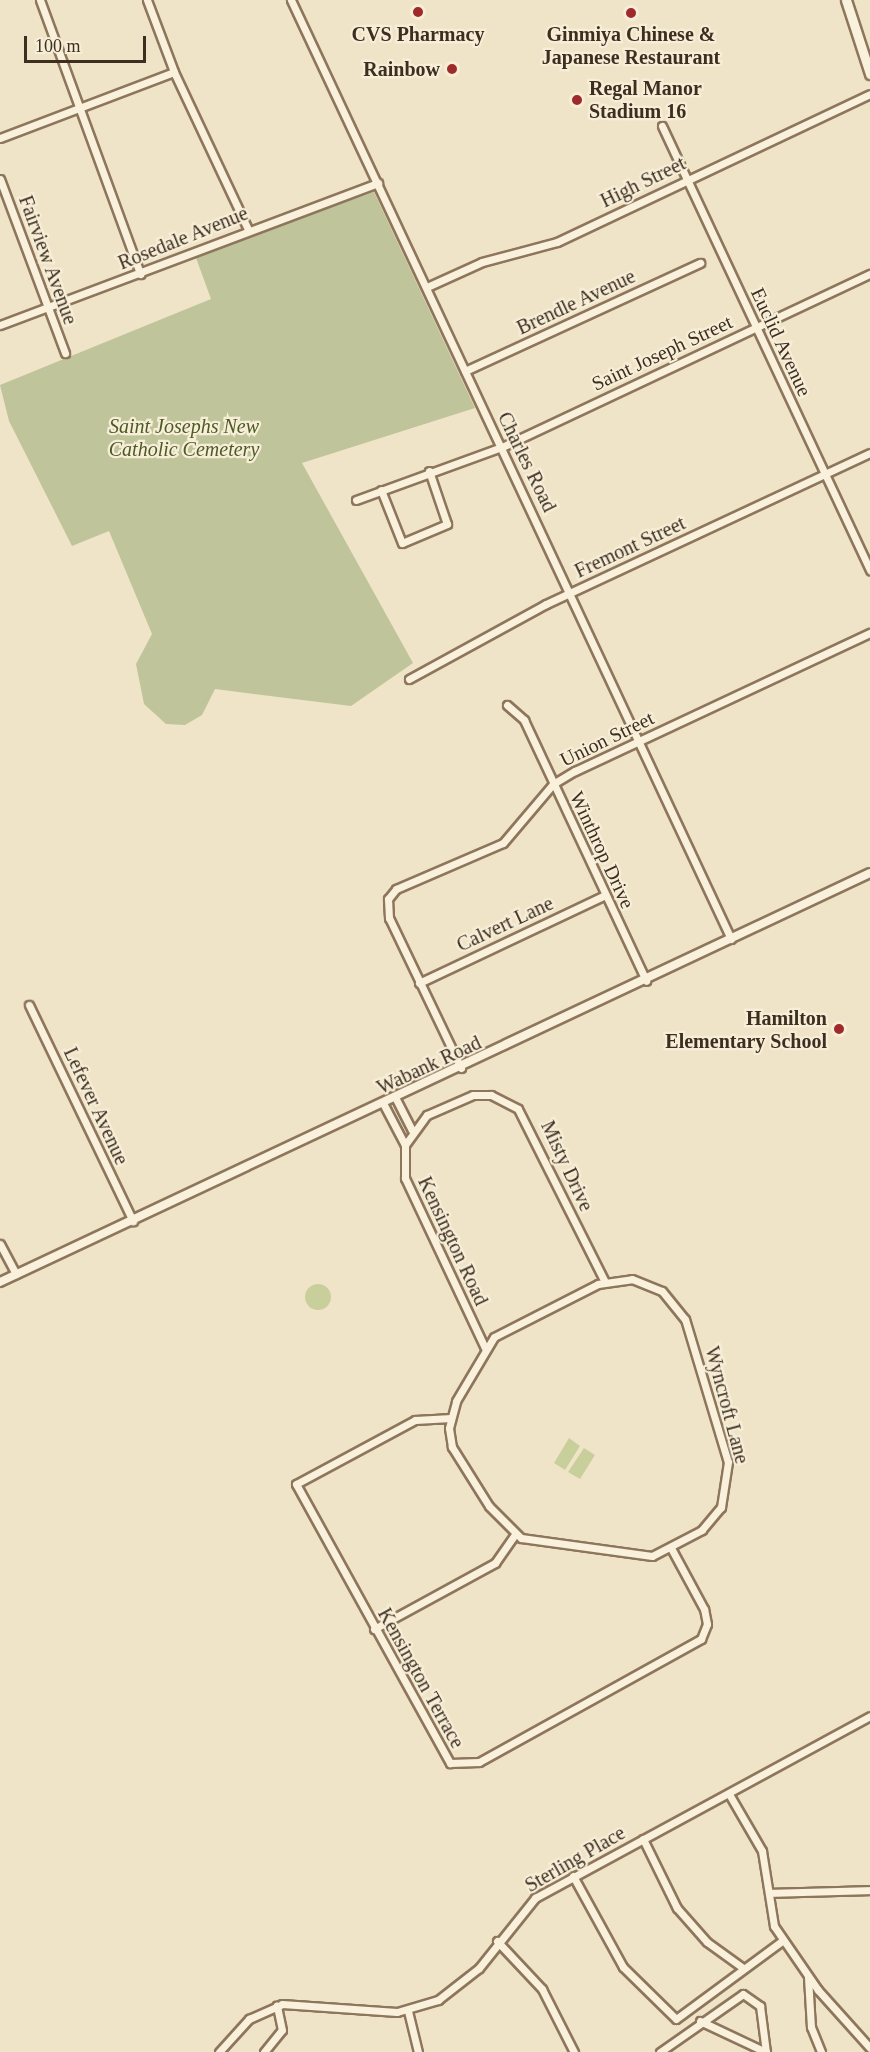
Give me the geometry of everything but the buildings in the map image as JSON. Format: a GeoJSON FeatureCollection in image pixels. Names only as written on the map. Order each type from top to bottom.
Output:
{"type":"FeatureCollection","features":[{"type":"Feature","properties":{"kind":"main road"},"geometry":{"type":"LineString","coordinates":[[846,0],[870,74]]}},
{"type":"Feature","properties":{"kind":"street"},"geometry":{"type":"LineString","coordinates":[[40,0],[140,274]]}},
{"type":"Feature","properties":{"kind":"street"},"geometry":{"type":"LineString","coordinates":[[147,0],[174,72],[248,229]]}},
{"type":"Feature","properties":{"kind":"street","name":"Charles Road"},"geometry":{"type":"LineString","coordinates":[[291,0],[731,939]]}},
{"type":"Feature","properties":{"kind":"street"},"geometry":{"type":"LineString","coordinates":[[0,138],[174,72]]}},
{"type":"Feature","properties":{"kind":"street","name":"High Street"},"geometry":{"type":"LineString","coordinates":[[427,287],[482,262],[557,242],[870,94]]}},
{"type":"Feature","properties":{"kind":"street","name":"Euclid Avenue"},"geometry":{"type":"LineString","coordinates":[[662,126],[870,571]]}},
{"type":"Feature","properties":{"kind":"street","name":"Fairview Avenue"},"geometry":{"type":"LineString","coordinates":[[0,179],[65,353]]}},
{"type":"Feature","properties":{"kind":"street","name":"Rosedale Avenue"},"geometry":{"type":"LineString","coordinates":[[0,325],[140,274],[248,229],[378,183]]}},
{"type":"Feature","properties":{"kind":"street","name":"Brendle Avenue"},"geometry":{"type":"LineString","coordinates":[[465,371],[700,263]]}},
{"type":"Feature","properties":{"kind":"street","name":"Saint Joseph Street"},"geometry":{"type":"LineString","coordinates":[[356,500],[429,471],[502,447],[870,274]]}},
{"type":"Feature","properties":{"kind":"street","name":"Fremont Street"},"geometry":{"type":"LineString","coordinates":[[409,679],[569,593],[870,453]]}},
{"type":"Feature","properties":{"kind":"street"},"geometry":{"type":"LineString","coordinates":[[381,490],[402,543],[447,524],[429,471]]}},
{"type":"Feature","properties":{"kind":"street","name":"Union Street"},"geometry":{"type":"LineString","coordinates":[[461,1069],[388,918],[392,894],[503,843],[553,784],[870,633]]}},
{"type":"Feature","properties":{"kind":"street","name":"Winthrop Drive"},"geometry":{"type":"LineString","coordinates":[[507,705],[524,720],[646,981]]}},
{"type":"Feature","properties":{"kind":"street","name":"Wabank Road"},"geometry":{"type":"LineString","coordinates":[[0,1282],[461,1069],[870,873]]}},
{"type":"Feature","properties":{"kind":"street","name":"Calvert Lane"},"geometry":{"type":"LineString","coordinates":[[419,983],[605,895]]}},
{"type":"Feature","properties":{"kind":"street","name":"Lefever Avenue"},"geometry":{"type":"LineString","coordinates":[[29,1005],[133,1221]]}},
{"type":"Feature","properties":{"kind":"street","name":"Misty Drive"},"geometry":{"type":"LineString","coordinates":[[412,1130],[427,1115],[473,1095],[491,1095],[518,1109],[605,1282]]}},
{"type":"Feature","properties":{"kind":"street"},"geometry":{"type":"LineString","coordinates":[[396,1099],[412,1130],[405,1145]]}},
{"type":"Feature","properties":{"kind":"street","name":"Kensington Road"},"geometry":{"type":"LineString","coordinates":[[384,1105],[405,1145],[409,1189],[485,1348]]}},
{"type":"Feature","properties":{"kind":"street"},"geometry":{"type":"LineString","coordinates":[[0,1244],[16,1274]]}},
{"type":"Feature","properties":{"kind":"street","name":"Wyncroft Lane"},"geometry":{"type":"LineString","coordinates":[[451,1418],[485,1348],[524,1318],[605,1282],[632,1279],[650,1285],[681,1311],[728,1462],[728,1484],[716,1515],[671,1548],[645,1557],[534,1543],[515,1534]]}},
{"type":"Feature","properties":{"kind":"street"},"geometry":{"type":"LineString","coordinates":[[374,1629],[495,1563],[515,1534],[460,1463],[450,1440],[451,1418]]}},
{"type":"Feature","properties":{"kind":"street","name":"Kensington Terrace"},"geometry":{"type":"LineString","coordinates":[[451,1418],[415,1420],[296,1484],[439,1752],[450,1763],[472,1766],[701,1639],[707,1623],[704,1609],[671,1548]]}},
{"type":"Feature","properties":{"kind":"street","name":"Sterling Place"},"geometry":{"type":"LineString","coordinates":[[221,2050],[249,2019],[277,2006],[305,2002],[350,2010],[408,2011],[460,1987],[535,1898],[870,1716]]}},
{"type":"Feature","properties":{"kind":"street"},"geometry":{"type":"LineString","coordinates":[[729,1794],[762,1851],[770,1893],[771,1916],[783,1940],[808,1977],[870,2048]]}},
{"type":"Feature","properties":{"kind":"street"},"geometry":{"type":"LineString","coordinates":[[644,1839],[677,1908],[707,1942],[743,1968]]}},
{"type":"Feature","properties":{"kind":"street"},"geometry":{"type":"LineString","coordinates":[[573,1876],[623,1967],[676,2019],[783,1940]]}},
{"type":"Feature","properties":{"kind":"street"},"geometry":{"type":"LineString","coordinates":[[770,1893],[870,1890]]}},
{"type":"Feature","properties":{"kind":"street"},"geometry":{"type":"LineString","coordinates":[[497,1941],[542,1989],[574,2052]]}},
{"type":"Feature","properties":{"kind":"street"},"geometry":{"type":"LineString","coordinates":[[808,1977],[811,2027],[821,2052]]}},
{"type":"Feature","properties":{"kind":"street"},"geometry":{"type":"LineString","coordinates":[[660,2052],[731,1998],[747,1994],[760,2006],[766,2052]]}},
{"type":"Feature","properties":{"kind":"street"},"geometry":{"type":"LineString","coordinates":[[264,2052],[282,2030],[277,2006]]}},
{"type":"Feature","properties":{"kind":"street"},"geometry":{"type":"LineString","coordinates":[[408,2011],[418,2052]]}},
{"type":"Feature","properties":{"kind":"street"},"geometry":{"type":"LineString","coordinates":[[700,2021],[766,2052]]}},
{"type":"Feature","properties":{"kind":"street"},"geometry":{"type":"LineString","coordinates":[[221,2050],[230,2052]]}},
{"type":"Feature","properties":{"kind":"green space","name":"Saint Josephs New Catholic Cemetery"},"geometry":{"type":"Polygon","coordinates":[[[374,192],[475,408],[302,463],[413,663],[351,706],[215,689],[202,715],[185,725],[166,724],[144,704],[136,664],[152,634],[109,531],[72,546],[9,421],[0,385],[211,299],[195,255],[374,192]]]}},
{"type":"Feature","properties":{"kind":"green space"},"geometry":{"type":"Polygon","coordinates":[[[318,1284],[327,1288],[331,1297],[327,1306],[318,1310],[309,1306],[305,1297],[309,1288],[318,1284]]]}},
{"type":"Feature","properties":{"kind":"green space"},"geometry":{"type":"Polygon","coordinates":[[[569,1438],[580,1446],[565,1470],[554,1463],[569,1438]]]}},
{"type":"Feature","properties":{"kind":"green space"},"geometry":{"type":"Polygon","coordinates":[[[584,1448],[595,1455],[580,1479],[568,1472],[584,1448]]]}},
{"type":"Feature","properties":{"kind":"place","name":"CVS Pharmacy"},"geometry":{"type":"Point","coordinates":[418,12]}},
{"type":"Feature","properties":{"kind":"place","name":"Ginmiya Chinese & Japanese Restaurant"},"geometry":{"type":"Point","coordinates":[631,13]}},
{"type":"Feature","properties":{"kind":"place","name":"Rainbow"},"geometry":{"type":"Point","coordinates":[452,69]}},
{"type":"Feature","properties":{"kind":"place","name":"Regal Manor Stadium 16"},"geometry":{"type":"Point","coordinates":[577,100]}},
{"type":"Feature","properties":{"kind":"place","name":"Hamilton Elementary School"},"geometry":{"type":"Point","coordinates":[839,1029]}}]}
